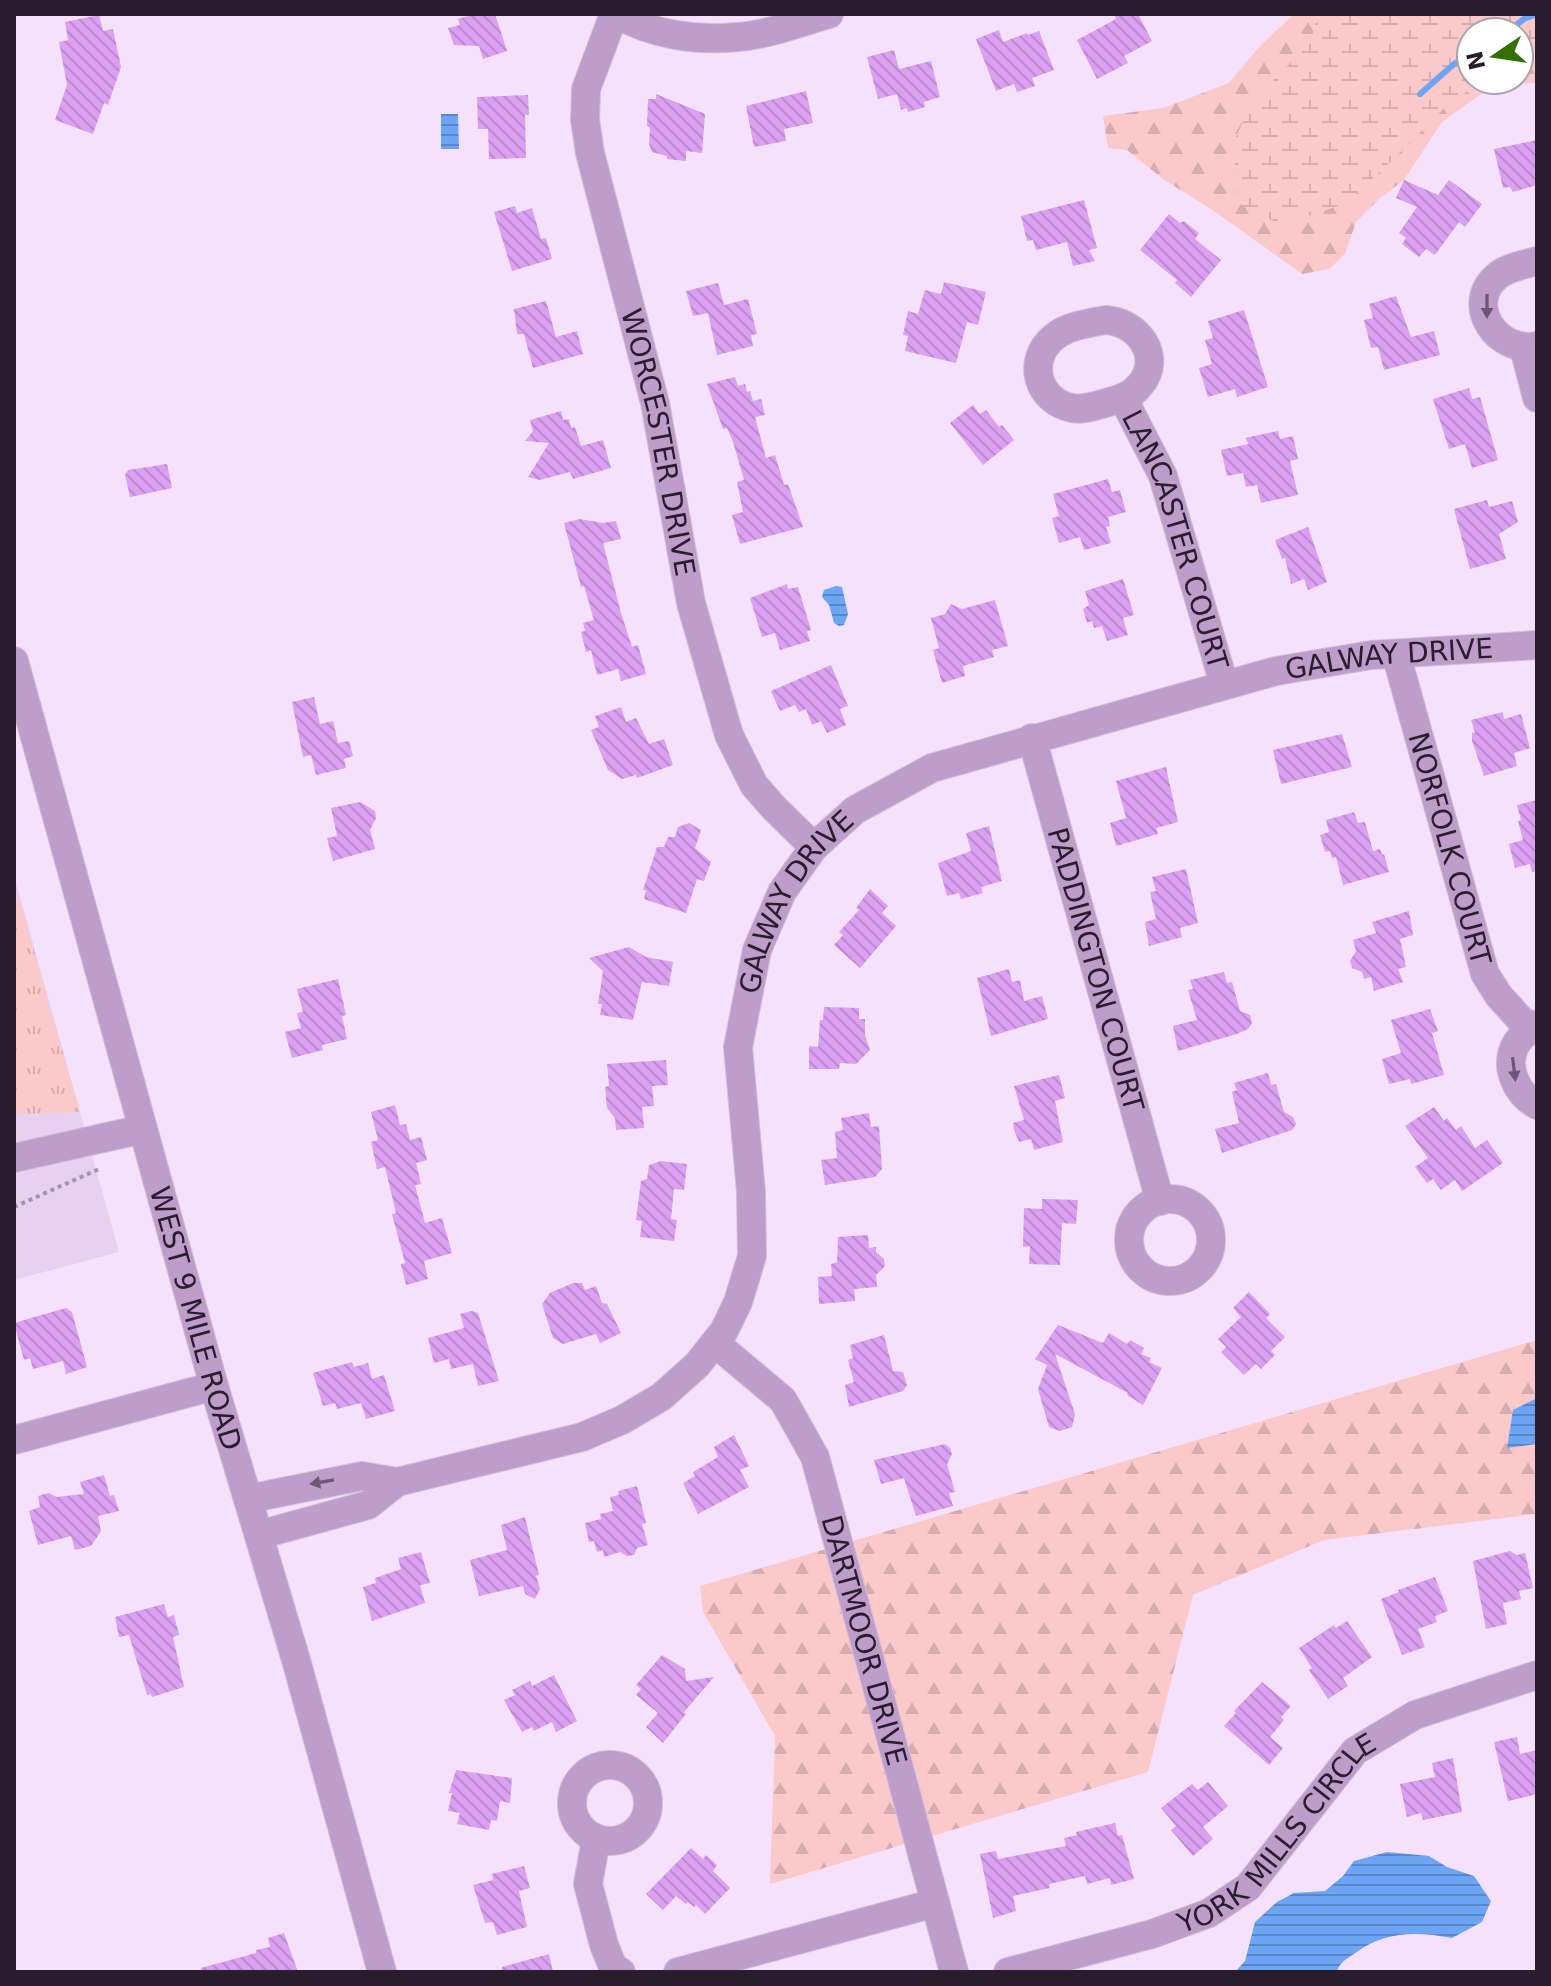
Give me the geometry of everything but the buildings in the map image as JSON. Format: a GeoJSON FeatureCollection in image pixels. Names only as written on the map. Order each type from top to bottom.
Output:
{"type":"FeatureCollection","features":[{"type":"Feature","properties":{"kind":"street"},"geometry":{"type":"LineString","coordinates":[[616,14],[662,33],[703,38],[740,37],[829,14]]}},
{"type":"Feature","properties":{"kind":"street","name":"WORCESTER DRIVE"},"geometry":{"type":"LineString","coordinates":[[616,14],[586,89],[585,120],[590,153],[655,403],[691,603],[709,673],[738,756],[754,785],[814,847]]}},
{"type":"Feature","properties":{"kind":"street"},"geometry":{"type":"LineString","coordinates":[[1537,261],[1498,275],[1488,289],[1485,300],[1486,318],[1498,336],[1508,344],[1530,347],[1537,398]]}},
{"type":"Feature","properties":{"kind":"street","name":"LANCASTER COURT"},"geometry":{"type":"LineString","coordinates":[[1123,398],[1163,476],[1224,684]]}},
{"type":"Feature","properties":{"kind":"street","name":"GALWAY DRIVE"},"geometry":{"type":"LineString","coordinates":[[248,1499],[362,1476],[397,1482],[582,1437],[622,1420],[661,1397],[697,1365],[724,1331],[738,1302],[752,1256],[751,1192],[738,1047],[757,950],[782,892],[814,847],[855,810],[932,768],[1224,684],[1320,662],[1537,645]]}},
{"type":"Feature","properties":{"kind":"street","name":"NORFOLK COURT"},"geometry":{"type":"LineString","coordinates":[[1396,654],[1485,974],[1499,996],[1533,1027],[1515,1045],[1511,1066],[1518,1089],[1537,1105]]}},
{"type":"Feature","properties":{"kind":"street","name":"WEST 9 MILE ROAD"},"geometry":{"type":"LineString","coordinates":[[14,661],[214,1386],[382,1972]]}},
{"type":"Feature","properties":{"kind":"street","name":"PADDINGTON COURT"},"geometry":{"type":"LineString","coordinates":[[1032,738],[1160,1201]]}},
{"type":"Feature","properties":{"kind":"street"},"geometry":{"type":"LineString","coordinates":[[14,1157],[143,1129]]}},
{"type":"Feature","properties":{"kind":"street","name":"DARTMOOR DRIVE"},"geometry":{"type":"LineString","coordinates":[[715,1343],[783,1400],[815,1457],[954,1972]]}},
{"type":"Feature","properties":{"kind":"street"},"geometry":{"type":"LineString","coordinates":[[14,1440],[214,1386]]}},
{"type":"Feature","properties":{"kind":"street","name":"GALWAY DRIVE"},"geometry":{"type":"LineString","coordinates":[[259,1535],[368,1505],[397,1482]]}},
{"type":"Feature","properties":{"kind":"street","name":"YORK MILLS CIRCLE"},"geometry":{"type":"LineString","coordinates":[[1008,1972],[1152,1934],[1209,1913],[1248,1887],[1355,1751],[1415,1715],[1537,1675]]}},
{"type":"Feature","properties":{"kind":"street"},"geometry":{"type":"LineString","coordinates":[[596,1839],[588,1884],[608,1956],[613,1967],[621,1972]]}},
{"type":"Feature","properties":{"kind":"street"},"geometry":{"type":"LineString","coordinates":[[678,1972],[935,1903]]}},
{"type":"Feature","properties":{"kind":"path"},"geometry":{"type":"LineString","coordinates":[[14,1207],[99,1169]]}},
{"type":"Feature","properties":{"kind":"shaded area"},"geometry":{"type":"Polygon","coordinates":[[[14,875],[119,1252],[14,1280],[14,875]]]}},
{"type":"Feature","properties":{"kind":"green space"},"geometry":{"type":"Polygon","coordinates":[[[1294,14],[1537,14],[1537,83],[1535,16],[1455,16],[1455,96],[1478,96],[1442,122],[1404,180],[1356,222],[1345,254],[1329,269],[1302,274],[1163,179],[1127,150],[1108,148],[1103,116],[1163,108],[1229,83],[1260,46],[1294,14]]]}},
{"type":"Feature","properties":{"kind":"green space"},"geometry":{"type":"Polygon","coordinates":[[[1318,14],[1537,14],[1535,61],[1535,16],[1455,16],[1455,96],[1460,96],[1451,101],[1347,203],[1281,225],[1238,203],[1233,143],[1253,101],[1310,43],[1318,14]]]}},
{"type":"Feature","properties":{"kind":"green space"},"geometry":{"type":"Polygon","coordinates":[[[14,881],[80,1112],[14,1114],[14,881]]]}},
{"type":"Feature","properties":{"kind":"green space"},"geometry":{"type":"Polygon","coordinates":[[[1537,1340],[1537,1514],[1324,1540],[1193,1595],[1148,1772],[770,1884],[775,1736],[703,1612],[700,1586],[1537,1340]]]}},
{"type":"Feature","properties":{"kind":"water"},"geometry":{"type":"Polygon","coordinates":[[[441,114],[458,114],[459,149],[441,149],[441,114]]]}},
{"type":"Feature","properties":{"kind":"water"},"geometry":{"type":"Polygon","coordinates":[[[842,587],[848,614],[844,625],[839,626],[834,623],[829,605],[822,597],[824,590],[842,587]]]}},
{"type":"Feature","properties":{"kind":"water"},"geometry":{"type":"Polygon","coordinates":[[[1537,1398],[1537,1444],[1507,1448],[1513,1410],[1537,1398]]]}},
{"type":"Feature","properties":{"kind":"water"},"geometry":{"type":"Polygon","coordinates":[[[1387,1852],[1429,1856],[1447,1867],[1474,1876],[1491,1901],[1482,1922],[1452,1938],[1413,1934],[1377,1941],[1346,1960],[1337,1972],[1235,1972],[1245,1961],[1255,1922],[1277,1902],[1294,1893],[1325,1891],[1343,1876],[1354,1861],[1387,1852]]]}},
{"type":"Feature","properties":{"kind":"waterway"},"geometry":{"type":"LineString","coordinates":[[1532,16],[1537,14]]}},
{"type":"Feature","properties":{"kind":"waterway"},"geometry":{"type":"LineString","coordinates":[[1420,94],[1455,63]]}}]}
